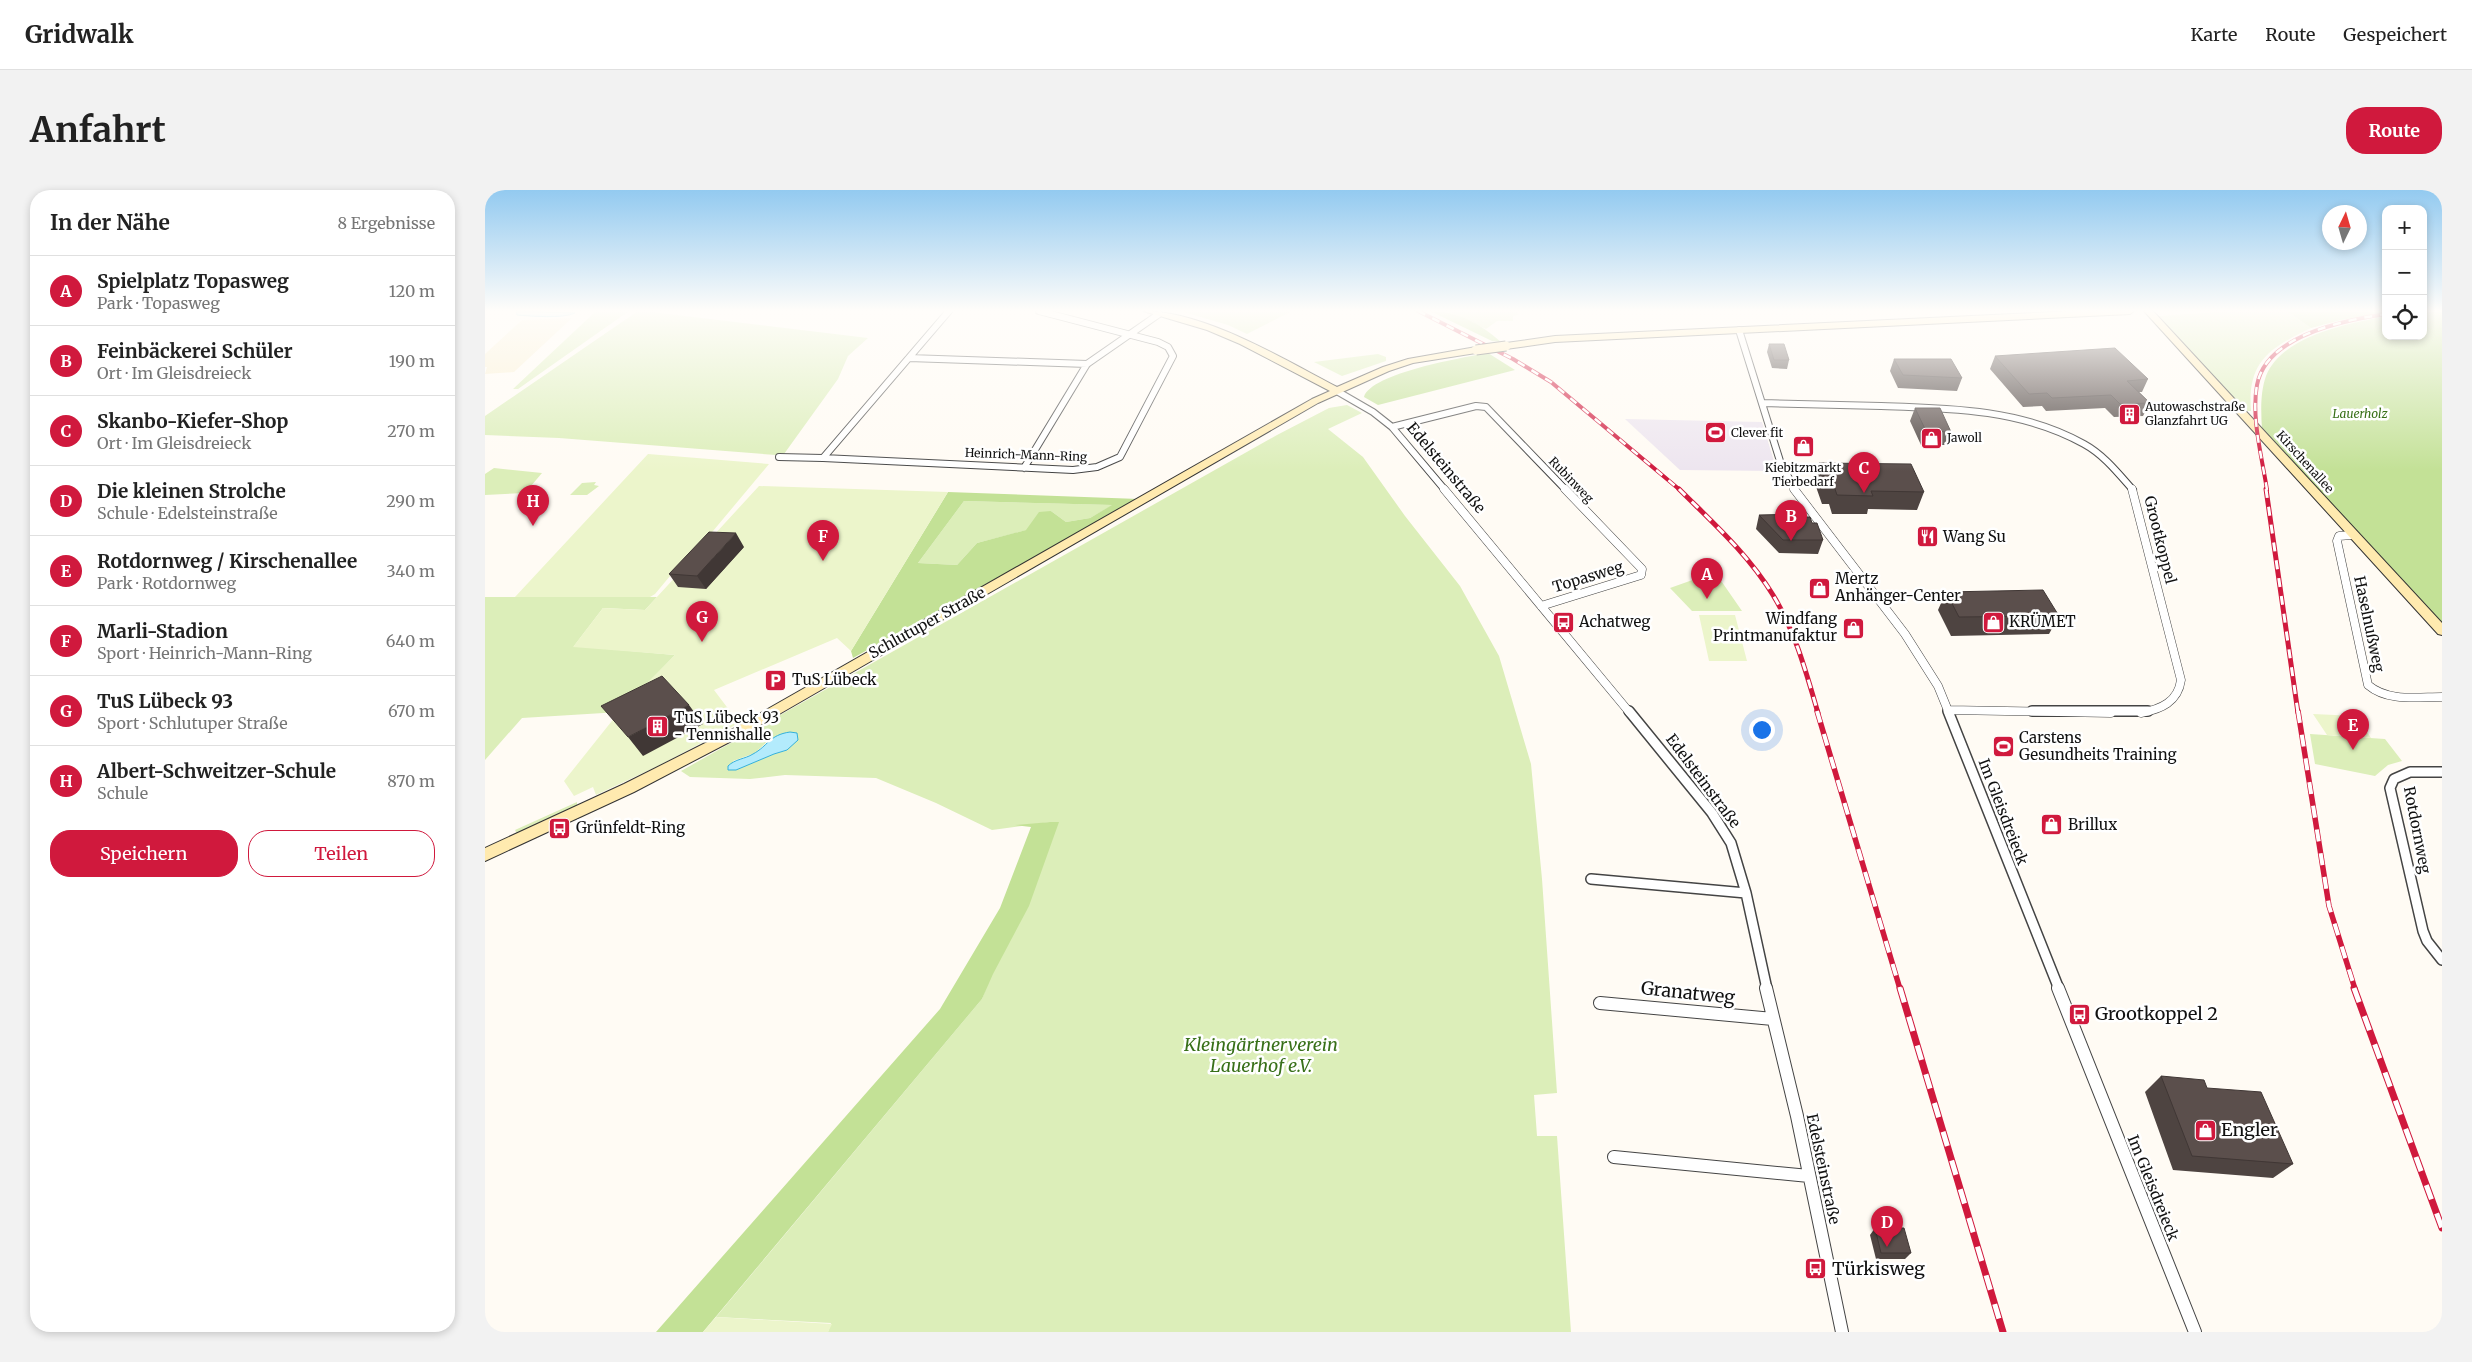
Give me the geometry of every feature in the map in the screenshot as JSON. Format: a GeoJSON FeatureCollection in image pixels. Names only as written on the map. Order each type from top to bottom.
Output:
{"type":"FeatureCollection","features":[{"type":"Feature","properties":{"kind":"main road"},"geometry":{"type":"LineString","coordinates":[[1286,364],[1335,390]]}},
{"type":"Feature","properties":{"kind":"main road","name":"Schlutuper Straße"},"geometry":{"type":"LineString","coordinates":[[485,855],[629,788],[736,733],[1335,390],[1381,370],[1400,364]]}},
{"type":"Feature","properties":{"kind":"main road","name":"Kirschenallee"},"geometry":{"type":"LineString","coordinates":[[2197,364],[2442,632]]}},
{"type":"Feature","properties":{"kind":"street"},"geometry":{"type":"LineString","coordinates":[[823,458],[904,364]]}},
{"type":"Feature","properties":{"kind":"street"},"geometry":{"type":"LineString","coordinates":[[1024,468],[1087,364]]}},
{"type":"Feature","properties":{"kind":"street","name":"Heinrich-Mann-Ring"},"geometry":{"type":"LineString","coordinates":[[779,456],[1085,470],[1111,463],[1120,457],[1169,364]]}},
{"type":"Feature","properties":{"kind":"street","name":"Im Gleisdreieck"},"geometry":{"type":"LineString","coordinates":[[1750,364],[1780,460],[1795,493],[1905,634],[1925,663],[1949,710],[1976,785],[2195,1332]]}},
{"type":"Feature","properties":{"kind":"street","name":"Edelsteinstraße"},"geometry":{"type":"LineString","coordinates":[[1335,390],[1373,412],[1392,427],[1712,813],[1731,843],[1746,893],[1842,1332]]}},
{"type":"Feature","properties":{"kind":"street","name":"Grootkoppel"},"geometry":{"type":"LineString","coordinates":[[1763,403],[1939,407],[2001,414],[2027,420],[2062,433],[2092,449],[2125,478],[2134,492],[2181,680],[2181,688],[2177,695],[2165,706],[2139,713],[1949,710]]}},
{"type":"Feature","properties":{"kind":"street","name":"Rubinweg"},"geometry":{"type":"LineString","coordinates":[[1392,427],[1481,406],[1486,407],[1642,569],[1643,573]]}},
{"type":"Feature","properties":{"kind":"street","name":"Haselnußweg"},"geometry":{"type":"LineString","coordinates":[[2352,535],[2339,536],[2337,541],[2368,685],[2374,692],[2386,696],[2442,697]]}},
{"type":"Feature","properties":{"kind":"street","name":"Topasweg"},"geometry":{"type":"LineString","coordinates":[[1541,606],[1643,573]]}},
{"type":"Feature","properties":{"kind":"street","name":"Rotdornweg"},"geometry":{"type":"LineString","coordinates":[[2442,772],[2409,772],[2394,779],[2390,788],[2423,931],[2431,947],[2442,960]]}},
{"type":"Feature","properties":{"kind":"street"},"geometry":{"type":"LineString","coordinates":[[1591,879],[1746,893]]}},
{"type":"Feature","properties":{"kind":"street","name":"Granatweg"},"geometry":{"type":"LineString","coordinates":[[1600,1002],[1773,1019]]}},
{"type":"Feature","properties":{"kind":"street"},"geometry":{"type":"LineString","coordinates":[[1615,1157],[1809,1176]]}},
{"type":"Feature","properties":{"kind":"shaded area"},"geometry":{"type":"Polygon","coordinates":[[[485,364],[522,364],[514,372],[485,374],[487,367],[485,367],[485,364]]]}},
{"type":"Feature","properties":{"kind":"shaded area"},"geometry":{"type":"Polygon","coordinates":[[[1625,419],[1762,422],[1777,471],[1680,470],[1625,419]]]}},
{"type":"Feature","properties":{"kind":"green space"},"geometry":{"type":"Polygon","coordinates":[[[539,364],[553,364],[518,389],[513,389],[539,364]]]}},
{"type":"Feature","properties":{"kind":"green space"},"geometry":{"type":"Polygon","coordinates":[[[560,364],[844,364],[838,379],[784,454],[776,455],[559,438],[485,435],[485,416],[560,364]]]}},
{"type":"Feature","properties":{"kind":"green space"},"geometry":{"type":"Polygon","coordinates":[[[1319,364],[1376,364],[1342,376],[1319,364]]]}},
{"type":"Feature","properties":{"kind":"green space"},"geometry":{"type":"Polygon","coordinates":[[[1433,364],[1506,364],[1515,370],[1378,405],[1364,397],[1370,388],[1383,381],[1433,364]]]}},
{"type":"Feature","properties":{"kind":"green space"},"geometry":{"type":"Polygon","coordinates":[[[2203,364],[2260,364],[2253,380],[2251,411],[2245,411],[2203,364]]]}},
{"type":"Feature","properties":{"kind":"green space","name":"Lauerholz"},"geometry":{"type":"Polygon","coordinates":[[[2273,364],[2442,364],[2442,623],[2262,430],[2261,409],[2266,376],[2273,364]]]}},
{"type":"Feature","properties":{"kind":"green space","name":"Kleingärtnerverein Lauerhof e.V."},"geometry":{"type":"Polygon","coordinates":[[[1347,405],[1362,413],[1328,429],[1363,457],[1405,516],[1460,586],[1499,656],[1531,764],[1542,879],[1557,1093],[1534,1095],[1537,1136],[1557,1136],[1571,1332],[828,1332],[831,1323],[716,1317],[982,999],[1050,822],[992,830],[936,803],[876,778],[785,775],[750,779],[690,777],[681,771],[1277,435],[1329,408],[1347,405]],[[790,732],[771,738],[755,753],[733,761],[736,770],[788,750],[790,732]]]}},
{"type":"Feature","properties":{"kind":"green space"},"geometry":{"type":"Polygon","coordinates":[[[648,454],[769,464],[703,543],[690,552],[655,594],[650,597],[515,597],[648,454]]]}},
{"type":"Feature","properties":{"kind":"green space"},"geometry":{"type":"Polygon","coordinates":[[[494,468],[542,473],[525,493],[485,495],[485,474],[494,468]]]}},
{"type":"Feature","properties":{"kind":"green space"},"geometry":{"type":"Polygon","coordinates":[[[596,482],[594,485],[599,486],[587,495],[570,495],[582,483],[596,482]]]}},
{"type":"Feature","properties":{"kind":"green space"},"geometry":{"type":"Polygon","coordinates":[[[759,486],[948,492],[851,651],[837,638],[714,690],[739,723],[658,766],[596,795],[593,787],[574,796],[564,781],[623,707],[675,655],[573,647],[603,608],[645,610],[759,486]]]}},
{"type":"Feature","properties":{"kind":"green space"},"geometry":{"type":"Polygon","coordinates":[[[948,492],[1139,499],[853,658],[851,651],[948,492]],[[964,501],[918,563],[957,565],[977,543],[1026,530],[1039,512],[1051,511],[1066,522],[1090,518],[1112,505],[964,501]]]}},
{"type":"Feature","properties":{"kind":"green space"},"geometry":{"type":"Polygon","coordinates":[[[964,501],[1113,505],[1090,518],[1066,522],[1051,511],[1027,530],[977,543],[957,565],[918,563],[964,501]]]}},
{"type":"Feature","properties":{"kind":"green space"},"geometry":{"type":"Polygon","coordinates":[[[1715,572],[1742,611],[1692,611],[1670,588],[1715,572]]]}},
{"type":"Feature","properties":{"kind":"green space"},"geometry":{"type":"Polygon","coordinates":[[[485,597],[657,597],[645,610],[603,608],[574,646],[675,655],[620,712],[522,718],[485,760],[485,597]]]}},
{"type":"Feature","properties":{"kind":"green space"},"geometry":{"type":"Polygon","coordinates":[[[1699,615],[1735,615],[1747,661],[1709,661],[1699,615]]]}},
{"type":"Feature","properties":{"kind":"green space"},"geometry":{"type":"Polygon","coordinates":[[[2313,714],[2357,716],[2371,738],[2327,735],[2313,714]]]}},
{"type":"Feature","properties":{"kind":"green space"},"geometry":{"type":"Polygon","coordinates":[[[2310,734],[2385,739],[2402,761],[2388,765],[2375,776],[2315,764],[2310,734]]]}},
{"type":"Feature","properties":{"kind":"green space"},"geometry":{"type":"Polygon","coordinates":[[[577,802],[577,807],[518,836],[515,830],[577,802]]]}},
{"type":"Feature","properties":{"kind":"green space"},"geometry":{"type":"Polygon","coordinates":[[[1059,822],[1029,906],[982,999],[703,1332],[656,1332],[940,1009],[1000,908],[1031,827],[1015,825],[1059,822]]]}},
{"type":"Feature","properties":{"kind":"green space"},"geometry":{"type":"Polygon","coordinates":[[[716,1317],[832,1324],[828,1332],[703,1332],[716,1317]]]}},
{"type":"Feature","properties":{"kind":"water"},"geometry":{"type":"Polygon","coordinates":[[[790,732],[797,733],[798,740],[787,750],[736,770],[728,770],[728,766],[737,760],[758,751],[773,738],[790,732]]]}},
{"type":"Feature","properties":{"kind":"building"},"geometry":{"type":"Polygon","coordinates":[[[1897,364],[1954,364],[1962,378],[1903,375],[1897,364]]]}},
{"type":"Feature","properties":{"kind":"building"},"geometry":{"type":"Polygon","coordinates":[[[2002,364],[2132,364],[2148,379],[2127,381],[2150,403],[2120,404],[2111,395],[2052,398],[2047,393],[2029,394],[2002,364]]]}},
{"type":"Feature","properties":{"kind":"building"},"geometry":{"type":"Polygon","coordinates":[[[1915,408],[1940,408],[1951,432],[1926,431],[1915,408]]]}},
{"type":"Feature","properties":{"kind":"building"},"geometry":{"type":"Polygon","coordinates":[[[1819,463],[1911,464],[1924,492],[1871,491],[1873,496],[1837,495],[1834,486],[1828,486],[1819,463]]]}},
{"type":"Feature","properties":{"kind":"building"},"geometry":{"type":"Polygon","coordinates":[[[1803,514],[1804,517],[1810,517],[1812,523],[1817,523],[1823,540],[1783,540],[1759,515],[1803,514]]]}},
{"type":"Feature","properties":{"kind":"building"},"geometry":{"type":"Polygon","coordinates":[[[709,532],[736,533],[697,576],[669,574],[709,532]]]}},
{"type":"Feature","properties":{"kind":"building"},"geometry":{"type":"Polygon","coordinates":[[[2043,590],[2059,616],[1959,617],[1946,592],[2043,590]]]}},
{"type":"Feature","properties":{"kind":"building"},"geometry":{"type":"Polygon","coordinates":[[[662,676],[689,705],[628,737],[601,706],[662,676]]]}},
{"type":"Feature","properties":{"kind":"building"},"geometry":{"type":"Polygon","coordinates":[[[2161,1076],[2204,1080],[2207,1088],[2261,1092],[2293,1164],[2192,1156],[2161,1076]]]}},
{"type":"Feature","properties":{"kind":"building"},"geometry":{"type":"Polygon","coordinates":[[[1875,1228],[1904,1228],[1911,1253],[1881,1253],[1875,1228]]]}},
{"type":"Feature","properties":{"kind":"railway"},"geometry":{"type":"LineString","coordinates":[[1522,364],[1551,382],[1680,490]]}},
{"type":"Feature","properties":{"kind":"railway"},"geometry":{"type":"LineString","coordinates":[[2266,364],[2257,385],[2255,411],[2267,490]]}},
{"type":"Feature","properties":{"kind":"railway"},"geometry":{"type":"LineString","coordinates":[[1679,489],[1741,552],[1773,595],[1794,637],[1818,713]]}},
{"type":"Feature","properties":{"kind":"railway"},"geometry":{"type":"LineString","coordinates":[[2266,489],[2298,713]]}},
{"type":"Feature","properties":{"kind":"railway"},"geometry":{"type":"LineString","coordinates":[[1817,711],[1900,989]]}},
{"type":"Feature","properties":{"kind":"railway"},"geometry":{"type":"LineString","coordinates":[[2298,711],[2329,906],[2355,989]]}},
{"type":"Feature","properties":{"kind":"railway"},"geometry":{"type":"LineString","coordinates":[[1900,988],[2003,1332]]}},
{"type":"Feature","properties":{"kind":"railway"},"geometry":{"type":"LineString","coordinates":[[2354,988],[2442,1228]]}},
{"type":"Feature","properties":{"kind":"place","name":"Autowaschstraße Glanzfahrt UG"},"geometry":{"type":"Point","coordinates":[2129,414]}},
{"type":"Feature","properties":{"kind":"place","name":"Clever fit"},"geometry":{"type":"Point","coordinates":[1715,433]}},
{"type":"Feature","properties":{"kind":"place","name":"Jawoll"},"geometry":{"type":"Point","coordinates":[1931,438]}},
{"type":"Feature","properties":{"kind":"place","name":"Kiebitzmarkt Tierbedarf"},"geometry":{"type":"Point","coordinates":[1803,447]}},
{"type":"Feature","properties":{"kind":"place","name":"Skanbo-Kiefer-Shop"},"geometry":{"type":"Point","coordinates":[1864,493]}},
{"type":"Feature","properties":{"kind":"place","name":"Albert-Schweitzer-Schule"},"geometry":{"type":"Point","coordinates":[533,526]}},
{"type":"Feature","properties":{"kind":"place","name":"Wang Su"},"geometry":{"type":"Point","coordinates":[1927,537]}},
{"type":"Feature","properties":{"kind":"place","name":"Feinbäckerei Schüler"},"geometry":{"type":"Point","coordinates":[1791,541]}},
{"type":"Feature","properties":{"kind":"place","name":"Marli-Stadion"},"geometry":{"type":"Point","coordinates":[823,561]}},
{"type":"Feature","properties":{"kind":"place","name":"Mertz Anhänger-Center"},"geometry":{"type":"Point","coordinates":[1819,588]}},
{"type":"Feature","properties":{"kind":"place","name":"Spielplatz Topasweg"},"geometry":{"type":"Point","coordinates":[1707,599]}},
{"type":"Feature","properties":{"kind":"place","name":"Achatweg"},"geometry":{"type":"Point","coordinates":[1563,622]}},
{"type":"Feature","properties":{"kind":"place","name":"KRÜMET"},"geometry":{"type":"Point","coordinates":[1993,622]}},
{"type":"Feature","properties":{"kind":"place","name":"Windfang Printmanufaktur"},"geometry":{"type":"Point","coordinates":[1853,628]}},
{"type":"Feature","properties":{"kind":"place","name":"TuS Lübeck 93"},"geometry":{"type":"Point","coordinates":[702,642]}},
{"type":"Feature","properties":{"kind":"place","name":"TuS Lübeck"},"geometry":{"type":"Point","coordinates":[776,680]}},
{"type":"Feature","properties":{"kind":"place","name":"TuS Lübeck 93 - Tennishalle"},"geometry":{"type":"Point","coordinates":[658,727]}},
{"type":"Feature","properties":{"kind":"place","name":"Carstens Gesundheits Training"},"geometry":{"type":"Point","coordinates":[2003,747]}},
{"type":"Feature","properties":{"kind":"place","name":"Rotdornweg / Kirschenallee"},"geometry":{"type":"Point","coordinates":[2353,750]}},
{"type":"Feature","properties":{"kind":"place","name":"Brillux"},"geometry":{"type":"Point","coordinates":[2052,825]}},
{"type":"Feature","properties":{"kind":"place","name":"Grünfeldt-Ring"},"geometry":{"type":"Point","coordinates":[560,828]}},
{"type":"Feature","properties":{"kind":"place","name":"Grootkoppel 2"},"geometry":{"type":"Point","coordinates":[2079,1014]}},
{"type":"Feature","properties":{"kind":"place","name":"Engler"},"geometry":{"type":"Point","coordinates":[2205,1130]}},
{"type":"Feature","properties":{"kind":"place","name":"Die kleinen Strolche"},"geometry":{"type":"Point","coordinates":[1887,1247]}},
{"type":"Feature","properties":{"kind":"place","name":"Türkisweg"},"geometry":{"type":"Point","coordinates":[1816,1269]}}]}
